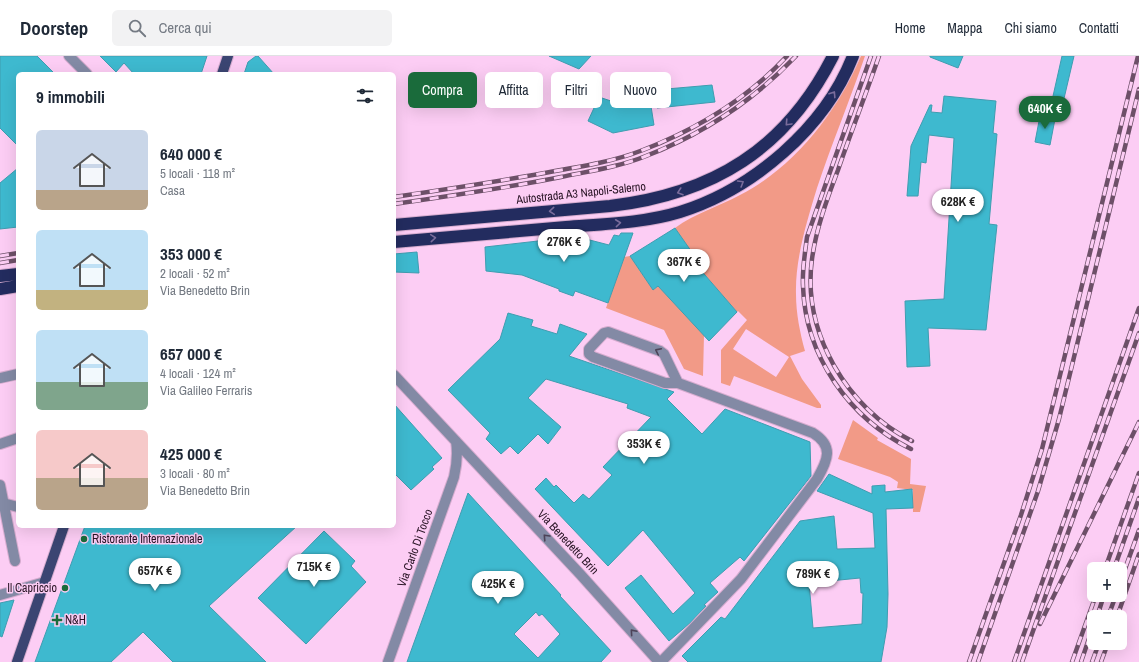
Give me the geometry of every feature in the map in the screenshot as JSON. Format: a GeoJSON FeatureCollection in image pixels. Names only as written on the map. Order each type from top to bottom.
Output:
{"type":"FeatureCollection","features":[{"type":"Feature","properties":{"kind":"highway","name":"Autostrada A3 Napoli-Salerno"},"geometry":{"type":"LineString","coordinates":[[396,225],[640,202],[680,192],[701,184],[739,164],[773,138],[815,90],[833,56]]}},
{"type":"Feature","properties":{"kind":"highway"},"geometry":{"type":"LineString","coordinates":[[396,242],[640,220],[680,212],[715,198],[752,176],[788,148],[813,121],[828,101],[841,82],[853,56]]}},
{"type":"Feature","properties":{"kind":"highway"},"geometry":{"type":"LineString","coordinates":[[0,276],[16,274]]}},
{"type":"Feature","properties":{"kind":"highway"},"geometry":{"type":"LineString","coordinates":[[0,289],[16,286]]}},
{"type":"Feature","properties":{"kind":"main road"},"geometry":{"type":"LineString","coordinates":[[223,72],[228,56]]}},
{"type":"Feature","properties":{"kind":"main road"},"geometry":{"type":"LineString","coordinates":[[17,662],[63,528]]}},
{"type":"Feature","properties":{"kind":"street"},"geometry":{"type":"LineString","coordinates":[[69,56],[86,72]]}},
{"type":"Feature","properties":{"kind":"street"},"geometry":{"type":"LineString","coordinates":[[660,662],[741,579],[817,479],[826,462],[827,454],[824,442],[813,433],[678,383],[665,383],[593,357],[589,354],[589,349],[604,333],[608,332],[660,351],[664,354],[678,383]]}},
{"type":"Feature","properties":{"kind":"street"},"geometry":{"type":"LineString","coordinates":[[0,378],[16,374]]}},
{"type":"Feature","properties":{"kind":"street","name":"Via Benedetto Brin"},"geometry":{"type":"LineString","coordinates":[[396,377],[660,662]]}},
{"type":"Feature","properties":{"kind":"street"},"geometry":{"type":"LineString","coordinates":[[0,444],[16,439]]}},
{"type":"Feature","properties":{"kind":"street","name":"Via Carlo Di Tocco"},"geometry":{"type":"LineString","coordinates":[[388,662],[454,477],[458,458],[456,441]]}},
{"type":"Feature","properties":{"kind":"street"},"geometry":{"type":"LineString","coordinates":[[0,485],[14,561]]}},
{"type":"Feature","properties":{"kind":"street"},"geometry":{"type":"LineString","coordinates":[[3,503],[16,506]]}},
{"type":"Feature","properties":{"kind":"street"},"geometry":{"type":"LineString","coordinates":[[0,595],[45,582]]}},
{"type":"Feature","properties":{"kind":"shaded area"},"geometry":{"type":"Polygon","coordinates":[[[861,56],[865,56],[817,188],[802,240],[797,267],[797,308],[805,351],[790,356],[802,379],[821,405],[821,408],[817,408],[734,376],[730,386],[721,383],[721,350],[747,320],[738,311],[737,312],[692,260],[695,258],[675,228],[690,218],[740,195],[779,169],[812,136],[827,117],[851,77],[861,56]],[[746,329],[733,349],[776,377],[789,357],[746,329]]]}},
{"type":"Feature","properties":{"kind":"shaded area"},"geometry":{"type":"Polygon","coordinates":[[[630,256],[653,290],[658,286],[704,335],[703,376],[684,369],[664,330],[606,308],[624,257],[630,256]]]}},
{"type":"Feature","properties":{"kind":"shaded area"},"geometry":{"type":"Polygon","coordinates":[[[853,420],[878,438],[877,440],[911,459],[910,484],[926,486],[920,512],[913,512],[913,490],[897,488],[898,482],[890,477],[838,459],[853,420]]]}},
{"type":"Feature","properties":{"kind":"building"},"geometry":{"type":"Polygon","coordinates":[[[0,56],[37,56],[53,72],[16,72],[16,144],[0,128],[0,56]]]}},
{"type":"Feature","properties":{"kind":"building"},"geometry":{"type":"Polygon","coordinates":[[[100,56],[207,56],[202,72],[132,72],[124,63],[116,72],[100,56]]]}},
{"type":"Feature","properties":{"kind":"building"},"geometry":{"type":"Polygon","coordinates":[[[258,56],[272,72],[245,72],[248,62],[258,56]]]}},
{"type":"Feature","properties":{"kind":"building"},"geometry":{"type":"Polygon","coordinates":[[[549,56],[591,56],[579,69],[549,56]]]}},
{"type":"Feature","properties":{"kind":"building"},"geometry":{"type":"Polygon","coordinates":[[[930,56],[963,56],[958,68],[930,56]]]}},
{"type":"Feature","properties":{"kind":"building"},"geometry":{"type":"Polygon","coordinates":[[[1062,56],[1074,56],[1062,107],[1051,105],[1062,56]]]}},
{"type":"Feature","properties":{"kind":"building"},"geometry":{"type":"Polygon","coordinates":[[[712,85],[715,102],[671,107],[671,89],[712,85]]]}},
{"type":"Feature","properties":{"kind":"building"},"geometry":{"type":"Polygon","coordinates":[[[944,96],[996,101],[993,133],[997,134],[989,224],[997,225],[986,330],[928,328],[930,366],[907,367],[905,301],[944,299],[954,138],[929,135],[926,163],[921,162],[918,196],[907,196],[911,146],[930,105],[932,105],[931,112],[942,113],[944,96]]]}},
{"type":"Feature","properties":{"kind":"building"},"geometry":{"type":"Polygon","coordinates":[[[602,98],[610,101],[610,108],[651,108],[654,125],[613,133],[588,121],[594,108],[602,108],[602,98]]]}},
{"type":"Feature","properties":{"kind":"building"},"geometry":{"type":"Polygon","coordinates":[[[1040,116],[1055,119],[1050,145],[1035,142],[1040,116]]]}},
{"type":"Feature","properties":{"kind":"building"},"geometry":{"type":"Polygon","coordinates":[[[16,170],[16,227],[0,229],[0,183],[16,170]]]}},
{"type":"Feature","properties":{"kind":"building"},"geometry":{"type":"Polygon","coordinates":[[[675,228],[696,258],[692,260],[737,312],[709,341],[658,286],[653,290],[630,256],[675,228]]]}},
{"type":"Feature","properties":{"kind":"building"},"geometry":{"type":"Polygon","coordinates":[[[621,233],[633,233],[608,303],[575,291],[573,296],[522,275],[486,271],[485,247],[539,240],[582,238],[609,245],[614,235],[619,236],[621,233]]]}},
{"type":"Feature","properties":{"kind":"building"},"geometry":{"type":"Polygon","coordinates":[[[417,252],[419,273],[396,272],[396,254],[417,252]]]}},
{"type":"Feature","properties":{"kind":"building"},"geometry":{"type":"Polygon","coordinates":[[[508,313],[533,320],[531,326],[557,334],[560,324],[587,334],[569,356],[674,392],[667,399],[702,434],[725,409],[810,442],[811,476],[744,561],[740,557],[710,583],[718,592],[704,605],[706,606],[690,623],[669,641],[625,588],[641,575],[673,614],[695,593],[643,530],[608,566],[535,489],[546,478],[554,487],[556,485],[574,503],[583,494],[589,499],[612,475],[603,467],[651,417],[627,408],[628,404],[546,379],[528,398],[561,427],[548,444],[538,434],[518,454],[510,446],[501,454],[486,439],[490,433],[448,390],[500,339],[508,313]]]}},
{"type":"Feature","properties":{"kind":"building"},"geometry":{"type":"Polygon","coordinates":[[[396,406],[442,458],[432,467],[434,469],[411,490],[396,475],[396,406]]]}},
{"type":"Feature","properties":{"kind":"building"},"geometry":{"type":"Polygon","coordinates":[[[829,474],[872,494],[872,486],[885,485],[885,492],[912,489],[913,508],[886,509],[888,594],[887,627],[881,662],[688,662],[682,656],[721,617],[725,619],[800,521],[834,516],[837,549],[875,548],[873,513],[817,491],[829,474]],[[860,578],[809,583],[813,628],[862,624],[863,593],[861,593],[860,578]]]}},
{"type":"Feature","properties":{"kind":"building"},"geometry":{"type":"Polygon","coordinates":[[[468,493],[611,651],[601,662],[407,662],[468,493]],[[536,612],[514,634],[538,658],[560,634],[542,614],[539,616],[536,612]]]}},
{"type":"Feature","properties":{"kind":"building"},"geometry":{"type":"Polygon","coordinates":[[[84,528],[295,528],[209,606],[266,662],[173,662],[143,632],[111,662],[35,662],[84,528]]]}},
{"type":"Feature","properties":{"kind":"building"},"geometry":{"type":"Polygon","coordinates":[[[324,531],[355,561],[351,566],[366,582],[306,644],[258,598],[324,531]]]}},
{"type":"Feature","properties":{"kind":"building"},"geometry":{"type":"Polygon","coordinates":[[[14,600],[2,637],[0,636],[0,603],[14,600]]]}},
{"type":"Feature","properties":{"kind":"railway"},"geometry":{"type":"LineString","coordinates":[[396,197],[495,182],[577,167],[632,154],[663,142],[721,111],[756,85],[787,56]]}},
{"type":"Feature","properties":{"kind":"railway"},"geometry":{"type":"LineString","coordinates":[[396,204],[478,192],[540,181],[636,160],[688,137],[727,114],[763,87],[796,56]]}},
{"type":"Feature","properties":{"kind":"railway"},"geometry":{"type":"LineString","coordinates":[[871,56],[807,237],[803,268],[803,286],[806,312],[812,337],[834,382],[850,402],[868,420],[889,436],[911,449]]}},
{"type":"Feature","properties":{"kind":"railway"},"geometry":{"type":"LineString","coordinates":[[879,56],[822,214],[812,259],[811,287],[814,314],[822,340],[834,365],[849,388],[868,409],[889,427],[912,441]]}},
{"type":"Feature","properties":{"kind":"railway"},"geometry":{"type":"LineString","coordinates":[[969,662],[1021,515],[1042,449],[1138,56]]}},
{"type":"Feature","properties":{"kind":"railway"},"geometry":{"type":"LineString","coordinates":[[978,662],[1038,491],[1059,419],[1139,89]]}},
{"type":"Feature","properties":{"kind":"railway"},"geometry":{"type":"LineString","coordinates":[[0,256],[16,253]]}},
{"type":"Feature","properties":{"kind":"railway"},"geometry":{"type":"LineString","coordinates":[[0,263],[16,260]]}},
{"type":"Feature","properties":{"kind":"railway"},"geometry":{"type":"LineString","coordinates":[[1014,662],[1139,308]]}},
{"type":"Feature","properties":{"kind":"railway"},"geometry":{"type":"LineString","coordinates":[[1022,662],[1139,333]]}},
{"type":"Feature","properties":{"kind":"railway"},"geometry":{"type":"LineString","coordinates":[[1040,624],[1139,422]]}},
{"type":"Feature","properties":{"kind":"railway"},"geometry":{"type":"LineString","coordinates":[[1107,562],[1139,473]]}},
{"type":"Feature","properties":{"kind":"railway"},"geometry":{"type":"LineString","coordinates":[[1116,562],[1139,498]]}},
{"type":"Feature","properties":{"kind":"railway"},"geometry":{"type":"LineString","coordinates":[[1127,563],[1139,530]]}},
{"type":"Feature","properties":{"kind":"railway"},"geometry":{"type":"LineString","coordinates":[[1119,610],[1139,554]]}},
{"type":"Feature","properties":{"kind":"railway"},"geometry":{"type":"LineString","coordinates":[[1072,662],[1093,602]]}},
{"type":"Feature","properties":{"kind":"railway"},"geometry":{"type":"LineString","coordinates":[[1099,610],[1102,602]]}},
{"type":"Feature","properties":{"kind":"railway"},"geometry":{"type":"LineString","coordinates":[[1111,610],[1113,602]]}},
{"type":"Feature","properties":{"kind":"railway"},"geometry":{"type":"LineString","coordinates":[[1081,662],[1087,644]]}},
{"type":"Feature","properties":{"kind":"railway"},"geometry":{"type":"LineString","coordinates":[[1092,662],[1096,650]]}},
{"type":"Feature","properties":{"kind":"railway"},"geometry":{"type":"LineString","coordinates":[[1101,662],[1105,650]]}},
{"type":"Feature","properties":{"kind":"place","name":"Ristorante Internazionale"},"geometry":{"type":"Point","coordinates":[84,539]}},
{"type":"Feature","properties":{"kind":"place","name":"Il Capriccio"},"geometry":{"type":"Point","coordinates":[65,588]}},
{"type":"Feature","properties":{"kind":"place","name":"N&H"},"geometry":{"type":"Point","coordinates":[57,620]}}]}
